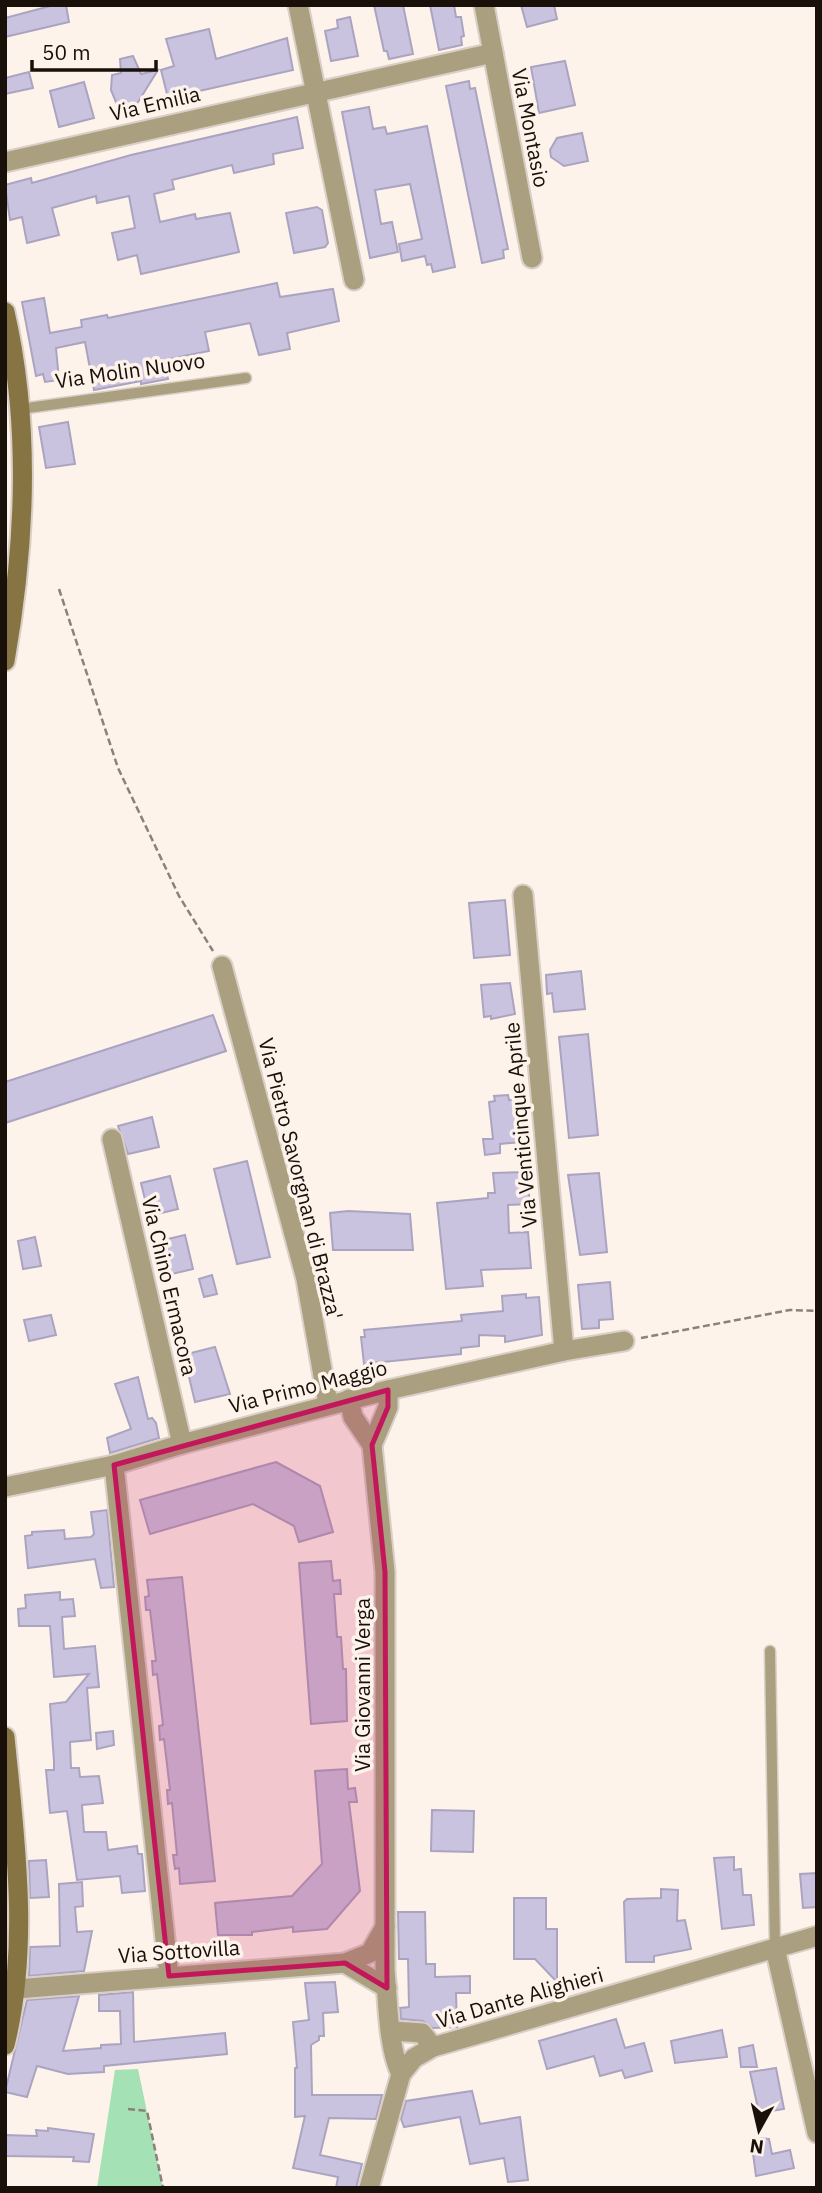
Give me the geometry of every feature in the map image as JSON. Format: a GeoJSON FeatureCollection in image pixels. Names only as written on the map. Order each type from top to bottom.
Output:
{"type":"FeatureCollection","features":[{"type":"Feature","properties":{"kind":"main road"},"geometry":{"type":"LineString","coordinates":[[5,312],[15,353],[23,448],[14,611],[5,661]]}},
{"type":"Feature","properties":{"kind":"main road"},"geometry":{"type":"LineString","coordinates":[[5,1737],[17,1875],[16,1989],[5,2045]]}},
{"type":"Feature","properties":{"kind":"street"},"geometry":{"type":"LineString","coordinates":[[298,5],[355,280]]}},
{"type":"Feature","properties":{"kind":"street","name":"Via Montasio"},"geometry":{"type":"LineString","coordinates":[[484,5],[532,258]]}},
{"type":"Feature","properties":{"kind":"street","name":"Via Emilia"},"geometry":{"type":"LineString","coordinates":[[5,162],[493,53]]}},
{"type":"Feature","properties":{"kind":"street","name":"Via Venticinque Aprile"},"geometry":{"type":"LineString","coordinates":[[523,895],[564,1351]]}},
{"type":"Feature","properties":{"kind":"street","name":"Via Pietro Savorgnan di Brazza'"},"geometry":{"type":"LineString","coordinates":[[222,966],[306,1279],[328,1404]]}},
{"type":"Feature","properties":{"kind":"street","name":"Via Chino Ermacora"},"geometry":{"type":"LineString","coordinates":[[112,1139],[182,1444]]}},
{"type":"Feature","properties":{"kind":"street","name":"Via Primo Maggio"},"geometry":{"type":"LineString","coordinates":[[5,1487],[114,1465],[349,1399],[564,1351],[624,1341]]}},
{"type":"Feature","properties":{"kind":"street","name":"Via Giovanni Verga"},"geometry":{"type":"LineString","coordinates":[[372,1445],[388,1407],[388,1390]]}},
{"type":"Feature","properties":{"kind":"street","name":"Via Giovanni Verga"},"geometry":{"type":"LineString","coordinates":[[349,1399],[353,1417],[372,1445],[385,1573],[385,1926]]}},
{"type":"Feature","properties":{"kind":"street"},"geometry":{"type":"LineString","coordinates":[[114,1465],[169,1976]]}},
{"type":"Feature","properties":{"kind":"street"},"geometry":{"type":"LineString","coordinates":[[369,2188],[401,2074],[392,2055],[393,2031],[387,1988],[385,1926]]}},
{"type":"Feature","properties":{"kind":"street","name":"Via Sottovilla"},"geometry":{"type":"LineString","coordinates":[[16,1989],[345,1963],[370,1952],[385,1926]]}},
{"type":"Feature","properties":{"kind":"street","name":"Via Dante Alighieri"},"geometry":{"type":"LineString","coordinates":[[401,2074],[414,2058],[433,2047],[817,1937]]}},
{"type":"Feature","properties":{"kind":"street"},"geometry":{"type":"LineString","coordinates":[[775,1948],[817,2133]]}},
{"type":"Feature","properties":{"kind":"street"},"geometry":{"type":"LineString","coordinates":[[345,1963],[387,1988]]}},
{"type":"Feature","properties":{"kind":"street"},"geometry":{"type":"LineString","coordinates":[[393,2031],[422,2033],[433,2047]]}},
{"type":"Feature","properties":{"kind":"lane","name":"Via Molin Nuovo"},"geometry":{"type":"LineString","coordinates":[[20,409],[246,379]]}},
{"type":"Feature","properties":{"kind":"lane"},"geometry":{"type":"LineString","coordinates":[[770,1651],[775,1948]]}},
{"type":"Feature","properties":{"kind":"path"},"geometry":{"type":"LineString","coordinates":[[59,589],[118,768],[179,896],[222,966]]}},
{"type":"Feature","properties":{"kind":"path"},"geometry":{"type":"LineString","coordinates":[[624,1341],[790,1310],[817,1311]]}},
{"type":"Feature","properties":{"kind":"path"},"geometry":{"type":"LineString","coordinates":[[128,2109],[147,2111],[163,2188]]}},
{"type":"Feature","properties":{"kind":"highlighted area"},"geometry":{"type":"Polygon","coordinates":[[[388,1390],[388,1407],[372,1445],[385,1572],[387,1988],[345,1963],[169,1976],[114,1465],[388,1390]]]}},
{"type":"Feature","properties":{"kind":"green space"},"geometry":{"type":"Polygon","coordinates":[[[138,2069],[163,2188],[97,2188],[115,2070],[138,2069]]]}},
{"type":"Feature","properties":{"kind":"building"},"geometry":{"type":"Polygon","coordinates":[[[54,5],[66,5],[69,22],[5,37],[5,18],[54,5]]]}},
{"type":"Feature","properties":{"kind":"building"},"geometry":{"type":"Polygon","coordinates":[[[374,5],[403,5],[413,54],[389,59],[387,51],[384,51],[374,5]]]}},
{"type":"Feature","properties":{"kind":"building"},"geometry":{"type":"Polygon","coordinates":[[[430,5],[454,5],[456,17],[461,17],[464,36],[461,37],[462,45],[439,50],[430,5]]]}},
{"type":"Feature","properties":{"kind":"building"},"geometry":{"type":"Polygon","coordinates":[[[521,5],[554,5],[557,19],[527,27],[521,5]]]}},
{"type":"Feature","properties":{"kind":"building"},"geometry":{"type":"Polygon","coordinates":[[[350,17],[358,56],[331,61],[325,31],[338,28],[337,20],[350,17]]]}},
{"type":"Feature","properties":{"kind":"building"},"geometry":{"type":"Polygon","coordinates":[[[209,29],[216,59],[287,38],[293,70],[168,98],[161,70],[174,66],[166,39],[209,29]]]}},
{"type":"Feature","properties":{"kind":"building"},"geometry":{"type":"Polygon","coordinates":[[[133,56],[141,74],[158,70],[135,107],[123,110],[118,107],[111,90],[112,75],[121,73],[120,59],[133,56]]]}},
{"type":"Feature","properties":{"kind":"building"},"geometry":{"type":"Polygon","coordinates":[[[565,61],[575,105],[539,113],[531,67],[565,61]]]}},
{"type":"Feature","properties":{"kind":"building"},"geometry":{"type":"Polygon","coordinates":[[[29,72],[33,88],[5,94],[5,78],[29,72]]]}},
{"type":"Feature","properties":{"kind":"building"},"geometry":{"type":"Polygon","coordinates":[[[469,81],[470,89],[475,88],[508,249],[503,250],[504,258],[482,263],[446,86],[469,81]]]}},
{"type":"Feature","properties":{"kind":"building"},"geometry":{"type":"Polygon","coordinates":[[[84,82],[94,118],[59,127],[50,91],[84,82]]]}},
{"type":"Feature","properties":{"kind":"building"},"geometry":{"type":"Polygon","coordinates":[[[369,107],[373,129],[385,127],[387,134],[427,126],[455,267],[433,272],[431,264],[427,265],[425,256],[402,261],[399,244],[422,239],[410,184],[375,190],[381,224],[392,222],[398,252],[370,258],[342,112],[369,107]]]}},
{"type":"Feature","properties":{"kind":"building"},"geometry":{"type":"Polygon","coordinates":[[[297,117],[303,148],[273,154],[274,164],[234,173],[232,165],[172,180],[174,189],[154,194],[160,222],[195,214],[196,219],[230,213],[239,252],[141,274],[137,255],[118,260],[112,233],[135,228],[129,196],[97,203],[96,196],[52,208],[59,235],[27,243],[22,217],[10,220],[5,185],[31,178],[32,183],[131,155],[297,117]]]}},
{"type":"Feature","properties":{"kind":"building"},"geometry":{"type":"Polygon","coordinates":[[[582,133],[588,161],[564,166],[551,157],[550,150],[557,138],[582,133]]]}},
{"type":"Feature","properties":{"kind":"building"},"geometry":{"type":"Polygon","coordinates":[[[317,207],[322,210],[328,243],[325,247],[294,253],[286,213],[317,207]]]}},
{"type":"Feature","properties":{"kind":"building"},"geometry":{"type":"Polygon","coordinates":[[[277,283],[280,297],[333,289],[339,321],[287,333],[290,349],[259,355],[250,323],[205,332],[209,351],[164,360],[168,379],[141,384],[141,381],[94,390],[85,342],[56,348],[59,380],[45,382],[43,374],[36,376],[22,302],[44,298],[50,333],[82,327],[81,320],[107,315],[108,318],[277,283]]]}},
{"type":"Feature","properties":{"kind":"building"},"geometry":{"type":"Polygon","coordinates":[[[68,422],[75,464],[46,468],[39,427],[68,422]]]}},
{"type":"Feature","properties":{"kind":"building"},"geometry":{"type":"Polygon","coordinates":[[[505,900],[510,955],[474,958],[469,903],[505,900]]]}},
{"type":"Feature","properties":{"kind":"building"},"geometry":{"type":"Polygon","coordinates":[[[581,971],[585,1009],[554,1012],[552,993],[547,994],[546,975],[581,971]]]}},
{"type":"Feature","properties":{"kind":"building"},"geometry":{"type":"Polygon","coordinates":[[[510,983],[515,1014],[491,1019],[491,1016],[484,1017],[481,985],[510,983]]]}},
{"type":"Feature","properties":{"kind":"building"},"geometry":{"type":"Polygon","coordinates":[[[213,1015],[226,1051],[5,1123],[5,1082],[213,1015]]]}},
{"type":"Feature","properties":{"kind":"building"},"geometry":{"type":"Polygon","coordinates":[[[588,1034],[598,1135],[569,1138],[559,1037],[588,1034]]]}},
{"type":"Feature","properties":{"kind":"building"},"geometry":{"type":"Polygon","coordinates":[[[508,1095],[509,1100],[520,1099],[522,1142],[500,1144],[500,1153],[485,1155],[483,1139],[493,1139],[489,1102],[495,1101],[494,1096],[508,1095]]]}},
{"type":"Feature","properties":{"kind":"building"},"geometry":{"type":"Polygon","coordinates":[[[152,1117],[159,1147],[128,1154],[118,1126],[152,1117]]]}},
{"type":"Feature","properties":{"kind":"building"},"geometry":{"type":"Polygon","coordinates":[[[247,1161],[270,1257],[237,1264],[214,1169],[247,1161]]]}},
{"type":"Feature","properties":{"kind":"building"},"geometry":{"type":"Polygon","coordinates":[[[527,1172],[530,1204],[508,1205],[509,1233],[528,1232],[531,1268],[481,1270],[483,1286],[446,1289],[437,1203],[488,1198],[488,1193],[495,1193],[493,1173],[527,1172]]]}},
{"type":"Feature","properties":{"kind":"building"},"geometry":{"type":"Polygon","coordinates":[[[599,1173],[607,1252],[580,1255],[568,1175],[599,1173]]]}},
{"type":"Feature","properties":{"kind":"building"},"geometry":{"type":"Polygon","coordinates":[[[170,1176],[178,1209],[149,1216],[141,1183],[170,1176]]]}},
{"type":"Feature","properties":{"kind":"building"},"geometry":{"type":"Polygon","coordinates":[[[348,1211],[410,1214],[413,1250],[333,1250],[330,1213],[348,1211]]]}},
{"type":"Feature","properties":{"kind":"building"},"geometry":{"type":"Polygon","coordinates":[[[185,1235],[193,1269],[163,1276],[155,1242],[185,1235]]]}},
{"type":"Feature","properties":{"kind":"building"},"geometry":{"type":"Polygon","coordinates":[[[35,1237],[41,1266],[23,1269],[18,1241],[35,1237]]]}},
{"type":"Feature","properties":{"kind":"building"},"geometry":{"type":"Polygon","coordinates":[[[212,1275],[217,1294],[204,1297],[199,1279],[212,1275]]]}},
{"type":"Feature","properties":{"kind":"building"},"geometry":{"type":"Polygon","coordinates":[[[610,1282],[613,1319],[599,1320],[599,1328],[582,1329],[578,1285],[610,1282]]]}},
{"type":"Feature","properties":{"kind":"building"},"geometry":{"type":"Polygon","coordinates":[[[526,1294],[526,1298],[539,1297],[542,1335],[505,1342],[505,1336],[479,1335],[479,1346],[461,1348],[461,1354],[364,1364],[361,1337],[365,1337],[364,1330],[462,1321],[461,1315],[503,1311],[502,1296],[526,1294]]]}},
{"type":"Feature","properties":{"kind":"building"},"geometry":{"type":"Polygon","coordinates":[[[51,1315],[56,1335],[29,1341],[24,1320],[51,1315]]]}},
{"type":"Feature","properties":{"kind":"building"},"geometry":{"type":"Polygon","coordinates":[[[215,1347],[230,1394],[195,1402],[188,1373],[191,1372],[187,1354],[215,1347]]]}},
{"type":"Feature","properties":{"kind":"building"},"geometry":{"type":"Polygon","coordinates":[[[138,1377],[148,1419],[152,1418],[156,1423],[159,1438],[110,1453],[107,1438],[131,1429],[115,1384],[138,1377]]]}},
{"type":"Feature","properties":{"kind":"building"},"geometry":{"type":"Polygon","coordinates":[[[276,1462],[320,1486],[333,1532],[299,1542],[294,1526],[253,1504],[150,1534],[140,1500],[276,1462]]]}},
{"type":"Feature","properties":{"kind":"building"},"geometry":{"type":"Polygon","coordinates":[[[107,1510],[114,1587],[101,1588],[95,1559],[28,1568],[25,1536],[32,1535],[32,1532],[64,1530],[65,1539],[91,1537],[94,1534],[91,1512],[107,1510]]]}},
{"type":"Feature","properties":{"kind":"building"},"geometry":{"type":"Polygon","coordinates":[[[331,1561],[333,1581],[340,1580],[341,1594],[334,1594],[337,1637],[341,1637],[343,1669],[346,1669],[347,1721],[311,1724],[299,1563],[331,1561]]]}},
{"type":"Feature","properties":{"kind":"building"},"geometry":{"type":"Polygon","coordinates":[[[182,1577],[215,1881],[180,1884],[179,1868],[175,1869],[173,1855],[177,1855],[172,1803],[168,1804],[167,1790],[170,1790],[164,1739],[160,1740],[159,1726],[163,1725],[157,1674],[153,1675],[152,1661],[156,1661],[150,1610],[146,1610],[145,1597],[149,1596],[147,1580],[182,1577]]]}},
{"type":"Feature","properties":{"kind":"building"},"geometry":{"type":"Polygon","coordinates":[[[60,1592],[60,1600],[73,1599],[75,1616],[62,1617],[64,1649],[95,1646],[99,1687],[87,1688],[91,1740],[70,1742],[71,1768],[79,1768],[80,1777],[99,1776],[103,1803],[82,1805],[84,1832],[106,1832],[108,1850],[137,1846],[138,1854],[142,1854],[145,1891],[122,1893],[120,1876],[77,1880],[67,1811],[50,1813],[46,1770],[54,1770],[50,1704],[66,1702],[89,1674],[54,1677],[50,1626],[19,1626],[18,1609],[26,1608],[25,1595],[60,1592]]]}},
{"type":"Feature","properties":{"kind":"building"},"geometry":{"type":"Polygon","coordinates":[[[113,1731],[114,1745],[97,1749],[96,1733],[113,1731]]]}},
{"type":"Feature","properties":{"kind":"building"},"geometry":{"type":"Polygon","coordinates":[[[347,1769],[348,1789],[355,1788],[357,1802],[349,1802],[360,1891],[327,1929],[293,1932],[293,1927],[252,1932],[252,1935],[218,1935],[215,1903],[292,1896],[322,1864],[315,1771],[347,1769]]]}},
{"type":"Feature","properties":{"kind":"building"},"geometry":{"type":"Polygon","coordinates":[[[432,1810],[474,1811],[473,1852],[431,1851],[432,1810]]]}},
{"type":"Feature","properties":{"kind":"building"},"geometry":{"type":"Polygon","coordinates":[[[734,1857],[734,1870],[741,1869],[743,1895],[751,1895],[754,1925],[722,1929],[714,1858],[734,1857]]]}},
{"type":"Feature","properties":{"kind":"building"},"geometry":{"type":"Polygon","coordinates":[[[46,1860],[49,1897],[30,1898],[29,1861],[46,1860]]]}},
{"type":"Feature","properties":{"kind":"building"},"geometry":{"type":"Polygon","coordinates":[[[817,1873],[817,1907],[803,1908],[800,1874],[817,1873]]]}},
{"type":"Feature","properties":{"kind":"building"},"geometry":{"type":"Polygon","coordinates":[[[82,1882],[83,1906],[75,1907],[77,1932],[92,1931],[84,1971],[29,1976],[30,1947],[60,1946],[59,1884],[82,1882]]]}},
{"type":"Feature","properties":{"kind":"building"},"geometry":{"type":"Polygon","coordinates":[[[661,1889],[678,1890],[677,1921],[685,1920],[691,1949],[654,1956],[654,1962],[626,1962],[624,1902],[627,1899],[661,1898],[661,1889]]]}},
{"type":"Feature","properties":{"kind":"building"},"geometry":{"type":"Polygon","coordinates":[[[514,1898],[546,1898],[546,1929],[557,1929],[557,1982],[535,1959],[514,1959],[514,1898]]]}},
{"type":"Feature","properties":{"kind":"building"},"geometry":{"type":"Polygon","coordinates":[[[398,1912],[425,1912],[426,1964],[435,1964],[435,1977],[470,1976],[470,1993],[456,1993],[457,2027],[433,2028],[423,2021],[401,2019],[400,2008],[409,2007],[408,1959],[399,1959],[398,1912]]]}},
{"type":"Feature","properties":{"kind":"building"},"geometry":{"type":"Polygon","coordinates":[[[335,1982],[338,2012],[323,2013],[324,2036],[319,2036],[319,2040],[311,2045],[312,2095],[382,2095],[376,2119],[329,2118],[320,2155],[362,2164],[356,2188],[336,2188],[338,2177],[293,2168],[305,2116],[295,2117],[297,2068],[293,2022],[309,2020],[305,1983],[335,1982]]]}},
{"type":"Feature","properties":{"kind":"building"},"geometry":{"type":"Polygon","coordinates":[[[133,1992],[134,2042],[225,2033],[227,2054],[104,2066],[104,2072],[68,2074],[37,2066],[27,2097],[5,2092],[27,2000],[79,1996],[63,2051],[121,2044],[120,2011],[99,2011],[99,1995],[133,1992]]]}},
{"type":"Feature","properties":{"kind":"building"},"geometry":{"type":"Polygon","coordinates":[[[616,2019],[625,2048],[644,2043],[652,2071],[625,2078],[622,2070],[600,2076],[594,2056],[547,2069],[539,2041],[616,2019]]]}},
{"type":"Feature","properties":{"kind":"building"},"geometry":{"type":"Polygon","coordinates":[[[722,2030],[727,2057],[675,2063],[671,2041],[722,2030]]]}},
{"type":"Feature","properties":{"kind":"building"},"geometry":{"type":"Polygon","coordinates":[[[753,2045],[757,2067],[741,2067],[739,2048],[753,2045]]]}},
{"type":"Feature","properties":{"kind":"building"},"geometry":{"type":"Polygon","coordinates":[[[776,2068],[784,2109],[759,2113],[750,2072],[776,2068]]]}},
{"type":"Feature","properties":{"kind":"building"},"geometry":{"type":"Polygon","coordinates":[[[472,2091],[480,2124],[520,2117],[528,2180],[508,2182],[504,2158],[470,2164],[460,2117],[404,2127],[401,2119],[406,2101],[472,2091]]]}},
{"type":"Feature","properties":{"kind":"building"},"geometry":{"type":"Polygon","coordinates":[[[48,2128],[94,2134],[89,2162],[73,2161],[74,2157],[5,2156],[5,2135],[37,2136],[36,2130],[48,2131],[48,2128]]]}},
{"type":"Feature","properties":{"kind":"building"},"geometry":{"type":"Polygon","coordinates":[[[751,2138],[769,2139],[772,2154],[790,2150],[794,2168],[756,2176],[751,2138]]]}}]}
